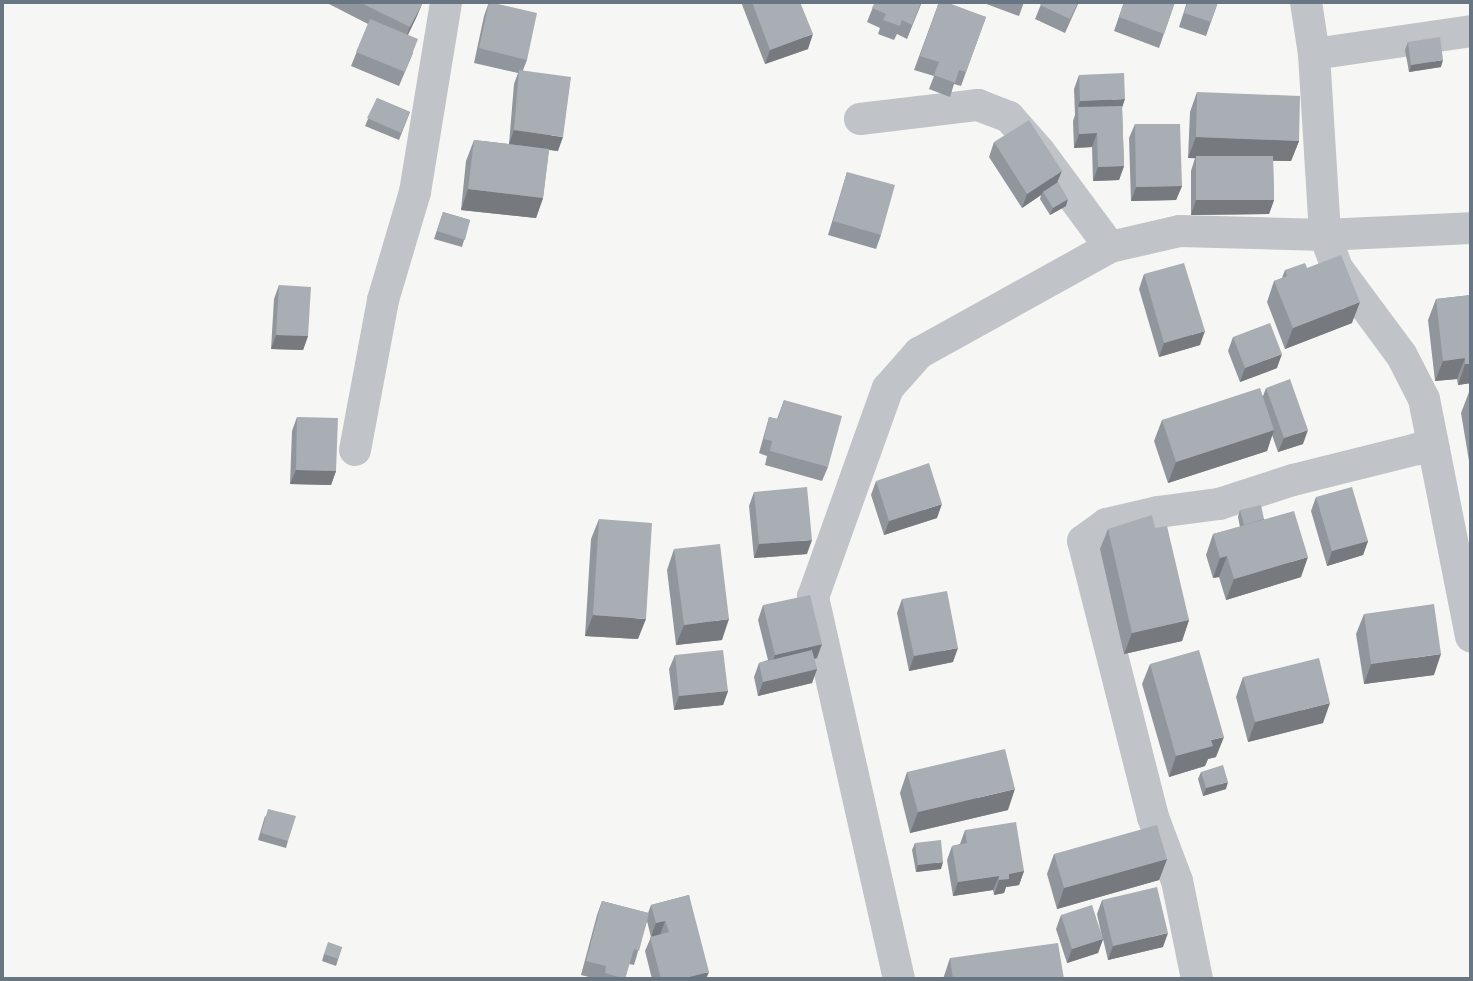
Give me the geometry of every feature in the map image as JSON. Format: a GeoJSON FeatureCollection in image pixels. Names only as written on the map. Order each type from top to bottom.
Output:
{"type":"FeatureCollection","features":[{"type":"Feature","properties":{"kind":"street"},"geometry":{"type":"LineString","coordinates":[[355,450],[383,300],[415,192],[446,2]]}},
{"type":"Feature","properties":{"kind":"street"},"geometry":{"type":"LineString","coordinates":[[1306,2],[1314,54],[1325,235],[1337,268],[1402,356],[1424,399],[1471,636]]}},
{"type":"Feature","properties":{"kind":"street"},"geometry":{"type":"LineString","coordinates":[[1314,54],[1471,31]]}},
{"type":"Feature","properties":{"kind":"street"},"geometry":{"type":"LineString","coordinates":[[860,119],[978,105],[1009,117],[1039,151],[1110,247]]}},
{"type":"Feature","properties":{"kind":"street"},"geometry":{"type":"LineString","coordinates":[[899,979],[813,597],[888,388],[919,353],[1110,247],[1180,231],[1325,235],[1471,228]]}},
{"type":"Feature","properties":{"kind":"street"},"geometry":{"type":"LineString","coordinates":[[1197,979],[1177,881],[1153,817],[1083,541],[1106,524],[1158,512],[1219,504],[1387,456],[1417,449],[1434,450]]}},
{"type":"Feature","properties":{"kind":"building"},"geometry":{"type":"Polygon","coordinates":[[[359,2],[418,2],[422,4],[410,27],[359,2]]]}},
{"type":"Feature","properties":{"kind":"building"},"geometry":{"type":"Polygon","coordinates":[[[489,2],[537,13],[527,60],[479,48],[489,2]]]}},
{"type":"Feature","properties":{"kind":"building"},"geometry":{"type":"Polygon","coordinates":[[[752,2],[800,2],[813,34],[770,50],[752,2]]]}},
{"type":"Feature","properties":{"kind":"building"},"geometry":{"type":"Polygon","coordinates":[[[875,2],[921,2],[912,25],[902,20],[900,26],[883,20],[886,14],[872,8],[875,2]]]}},
{"type":"Feature","properties":{"kind":"building"},"geometry":{"type":"Polygon","coordinates":[[[939,2],[986,17],[966,72],[959,70],[955,83],[934,75],[939,62],[920,56],[939,2]]]}},
{"type":"Feature","properties":{"kind":"building"},"geometry":{"type":"Polygon","coordinates":[[[1042,2],[1078,2],[1070,19],[1040,5],[1042,2]]]}},
{"type":"Feature","properties":{"kind":"building"},"geometry":{"type":"Polygon","coordinates":[[[1124,2],[1175,2],[1164,34],[1119,17],[1124,2]]]}},
{"type":"Feature","properties":{"kind":"building"},"geometry":{"type":"Polygon","coordinates":[[[1188,2],[1218,2],[1211,22],[1184,13],[1188,2]]]}},
{"type":"Feature","properties":{"kind":"building"},"geometry":{"type":"Polygon","coordinates":[[[370,19],[418,39],[405,72],[356,52],[370,19]]]}},
{"type":"Feature","properties":{"kind":"building"},"geometry":{"type":"Polygon","coordinates":[[[1440,37],[1443,60],[1411,65],[1408,42],[1440,37]]]}},
{"type":"Feature","properties":{"kind":"building"},"geometry":{"type":"Polygon","coordinates":[[[519,70],[571,77],[563,137],[514,130],[519,70]]]}},
{"type":"Feature","properties":{"kind":"building"},"geometry":{"type":"Polygon","coordinates":[[[1124,73],[1125,99],[1080,101],[1079,75],[1124,73]]]}},
{"type":"Feature","properties":{"kind":"building"},"geometry":{"type":"Polygon","coordinates":[[[1197,92],[1300,96],[1299,141],[1196,137],[1197,92]]]}},
{"type":"Feature","properties":{"kind":"building"},"geometry":{"type":"Polygon","coordinates":[[[377,98],[410,112],[401,133],[367,118],[377,98]]]}},
{"type":"Feature","properties":{"kind":"building"},"geometry":{"type":"Polygon","coordinates":[[[1122,106],[1124,166],[1098,167],[1097,133],[1079,134],[1078,107],[1122,106]]]}},
{"type":"Feature","properties":{"kind":"building"},"geometry":{"type":"Polygon","coordinates":[[[1029,120],[1062,171],[1027,194],[994,142],[1029,120]]]}},
{"type":"Feature","properties":{"kind":"building"},"geometry":{"type":"Polygon","coordinates":[[[1135,124],[1180,124],[1182,186],[1136,187],[1135,124]]]}},
{"type":"Feature","properties":{"kind":"building"},"geometry":{"type":"Polygon","coordinates":[[[474,140],[549,149],[543,198],[468,189],[474,140]]]}},
{"type":"Feature","properties":{"kind":"building"},"geometry":{"type":"Polygon","coordinates":[[[1196,156],[1273,156],[1274,200],[1196,200],[1196,156]]]}},
{"type":"Feature","properties":{"kind":"building"},"geometry":{"type":"Polygon","coordinates":[[[847,172],[895,185],[881,235],[833,221],[847,172]]]}},
{"type":"Feature","properties":{"kind":"building"},"geometry":{"type":"Polygon","coordinates":[[[1058,182],[1068,199],[1053,208],[1043,192],[1058,182]]]}},
{"type":"Feature","properties":{"kind":"building"},"geometry":{"type":"Polygon","coordinates":[[[443,212],[470,220],[465,240],[437,231],[443,212]]]}},
{"type":"Feature","properties":{"kind":"building"},"geometry":{"type":"Polygon","coordinates":[[[1341,255],[1360,302],[1293,328],[1274,281],[1287,276],[1285,270],[1305,263],[1307,268],[1341,255]]]}},
{"type":"Feature","properties":{"kind":"building"},"geometry":{"type":"Polygon","coordinates":[[[1184,263],[1205,331],[1164,343],[1144,274],[1184,263]]]}},
{"type":"Feature","properties":{"kind":"building"},"geometry":{"type":"Polygon","coordinates":[[[279,285],[311,287],[308,336],[276,335],[279,285]]]}},
{"type":"Feature","properties":{"kind":"building"},"geometry":{"type":"Polygon","coordinates":[[[1471,295],[1471,364],[1465,364],[1465,358],[1443,361],[1436,299],[1471,295]]]}},
{"type":"Feature","properties":{"kind":"building"},"geometry":{"type":"Polygon","coordinates":[[[1270,323],[1282,354],[1245,368],[1233,337],[1270,323]]]}},
{"type":"Feature","properties":{"kind":"building"},"geometry":{"type":"Polygon","coordinates":[[[1290,379],[1308,430],[1284,438],[1266,388],[1290,379]]]}},
{"type":"Feature","properties":{"kind":"building"},"geometry":{"type":"Polygon","coordinates":[[[1260,388],[1274,430],[1176,462],[1162,420],[1260,388]]]}},
{"type":"Feature","properties":{"kind":"building"},"geometry":{"type":"Polygon","coordinates":[[[784,400],[842,416],[828,467],[770,451],[772,441],[764,439],[769,417],[778,419],[784,400]]]}},
{"type":"Feature","properties":{"kind":"building"},"geometry":{"type":"Polygon","coordinates":[[[297,417],[338,418],[336,471],[296,470],[297,417]]]}},
{"type":"Feature","properties":{"kind":"building"},"geometry":{"type":"Polygon","coordinates":[[[929,463],[942,504],[889,521],[876,481],[929,463]]]}},
{"type":"Feature","properties":{"kind":"building"},"geometry":{"type":"Polygon","coordinates":[[[807,487],[812,540],[759,544],[754,492],[807,487]]]}},
{"type":"Feature","properties":{"kind":"building"},"geometry":{"type":"Polygon","coordinates":[[[1352,487],[1368,541],[1332,551],[1316,497],[1352,487]]]}},
{"type":"Feature","properties":{"kind":"building"},"geometry":{"type":"Polygon","coordinates":[[[1261,505],[1264,519],[1244,525],[1240,510],[1261,505]]]}},
{"type":"Feature","properties":{"kind":"building"},"geometry":{"type":"Polygon","coordinates":[[[1294,511],[1308,557],[1234,579],[1227,556],[1220,558],[1213,534],[1294,511]]]}},
{"type":"Feature","properties":{"kind":"building"},"geometry":{"type":"Polygon","coordinates":[[[1152,515],[1155,528],[1167,526],[1189,620],[1132,633],[1108,529],[1152,515]]]}},
{"type":"Feature","properties":{"kind":"building"},"geometry":{"type":"Polygon","coordinates":[[[599,519],[652,523],[646,619],[593,615],[599,519]]]}},
{"type":"Feature","properties":{"kind":"building"},"geometry":{"type":"Polygon","coordinates":[[[720,544],[729,619],[684,625],[674,549],[720,544]]]}},
{"type":"Feature","properties":{"kind":"building"},"geometry":{"type":"Polygon","coordinates":[[[947,591],[958,648],[914,656],[902,599],[947,591]]]}},
{"type":"Feature","properties":{"kind":"building"},"geometry":{"type":"Polygon","coordinates":[[[810,595],[822,644],[775,655],[763,605],[810,595]]]}},
{"type":"Feature","properties":{"kind":"building"},"geometry":{"type":"Polygon","coordinates":[[[1434,604],[1441,654],[1371,664],[1364,614],[1434,604]]]}},
{"type":"Feature","properties":{"kind":"building"},"geometry":{"type":"Polygon","coordinates":[[[723,650],[728,691],[679,696],[675,655],[723,650]]]}},
{"type":"Feature","properties":{"kind":"building"},"geometry":{"type":"Polygon","coordinates":[[[812,650],[817,669],[763,682],[759,663],[812,650]]]}},
{"type":"Feature","properties":{"kind":"building"},"geometry":{"type":"Polygon","coordinates":[[[1199,650],[1224,737],[1211,740],[1213,746],[1176,756],[1150,664],[1199,650]]]}},
{"type":"Feature","properties":{"kind":"building"},"geometry":{"type":"Polygon","coordinates":[[[1319,658],[1330,703],[1255,722],[1243,677],[1319,658]]]}},
{"type":"Feature","properties":{"kind":"building"},"geometry":{"type":"Polygon","coordinates":[[[1005,749],[1015,789],[918,812],[907,772],[1005,749]]]}},
{"type":"Feature","properties":{"kind":"building"},"geometry":{"type":"Polygon","coordinates":[[[1223,765],[1228,782],[1206,788],[1201,772],[1223,765]]]}},
{"type":"Feature","properties":{"kind":"building"},"geometry":{"type":"Polygon","coordinates":[[[268,809],[296,816],[288,841],[261,833],[268,809]]]}},
{"type":"Feature","properties":{"kind":"building"},"geometry":{"type":"Polygon","coordinates":[[[1016,822],[1024,871],[1009,874],[1009,879],[999,880],[999,876],[958,882],[952,846],[967,843],[965,830],[1016,822]]]}},
{"type":"Feature","properties":{"kind":"building"},"geometry":{"type":"Polygon","coordinates":[[[1157,825],[1167,859],[1064,888],[1054,854],[1157,825]]]}},
{"type":"Feature","properties":{"kind":"building"},"geometry":{"type":"Polygon","coordinates":[[[941,840],[943,862],[918,865],[915,843],[941,840]]]}},
{"type":"Feature","properties":{"kind":"building"},"geometry":{"type":"Polygon","coordinates":[[[1157,887],[1168,933],[1113,946],[1102,900],[1157,887]]]}},
{"type":"Feature","properties":{"kind":"building"},"geometry":{"type":"Polygon","coordinates":[[[689,895],[709,972],[681,979],[661,979],[650,937],[669,932],[665,921],[656,923],[651,905],[689,895]]]}},
{"type":"Feature","properties":{"kind":"building"},"geometry":{"type":"Polygon","coordinates":[[[602,901],[649,913],[639,951],[634,949],[625,979],[605,973],[606,966],[586,961],[602,901]]]}},
{"type":"Feature","properties":{"kind":"building"},"geometry":{"type":"Polygon","coordinates":[[[1092,905],[1103,939],[1072,949],[1061,915],[1092,905]]]}},
{"type":"Feature","properties":{"kind":"building"},"geometry":{"type":"Polygon","coordinates":[[[328,942],[342,947],[338,959],[324,954],[328,942]]]}},
{"type":"Feature","properties":{"kind":"building"},"geometry":{"type":"Polygon","coordinates":[[[1058,943],[1064,979],[953,979],[950,958],[1058,943]]]}}]}
